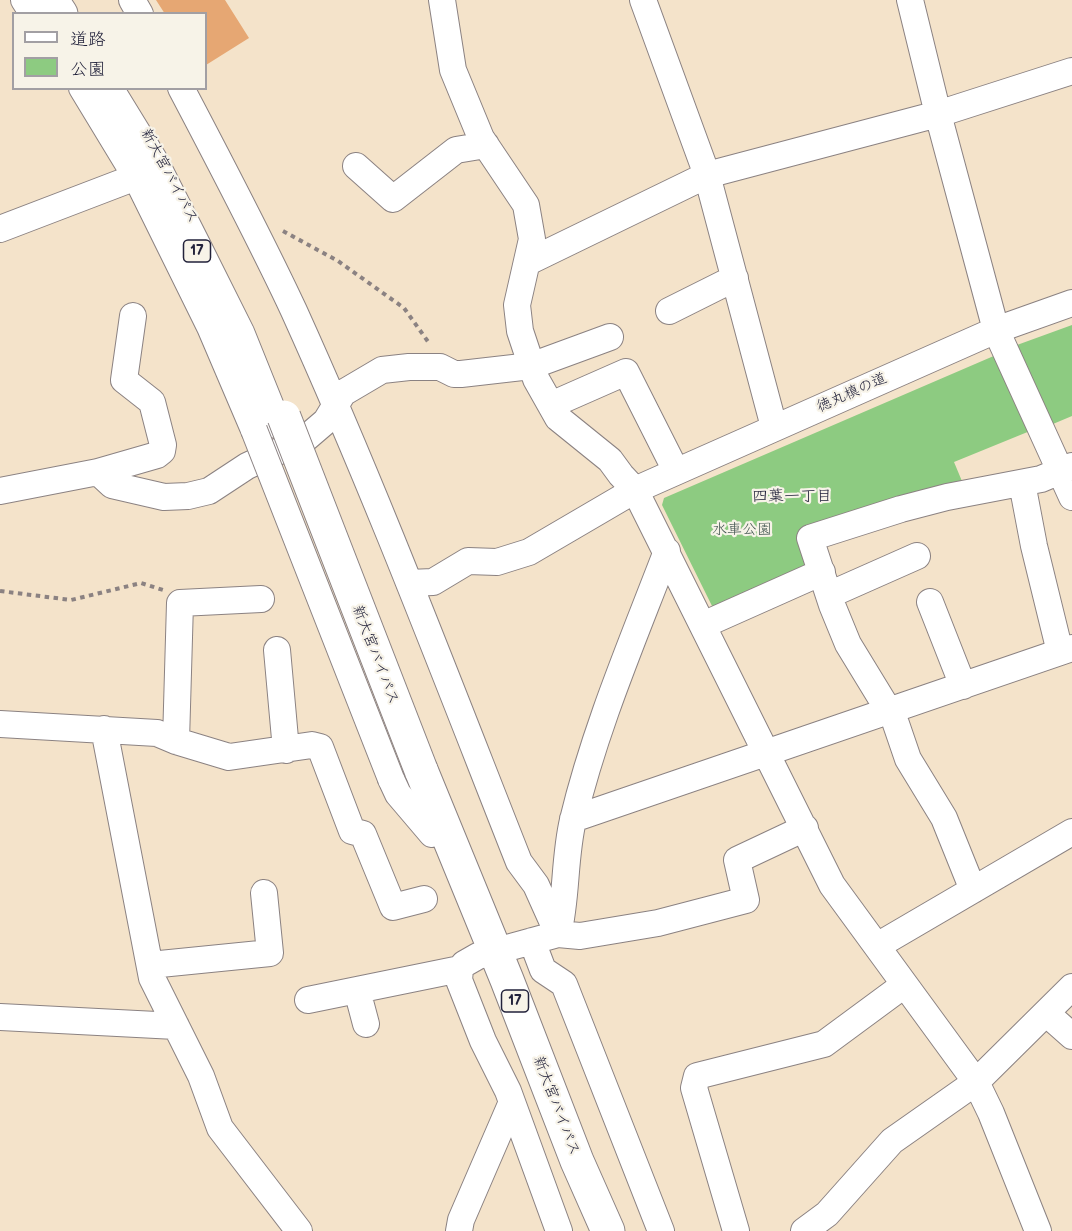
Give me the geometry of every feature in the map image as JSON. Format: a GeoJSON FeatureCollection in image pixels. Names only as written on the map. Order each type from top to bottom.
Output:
{"type":"FeatureCollection","features":[{"type":"Feature","properties":{"kind":"highway","name":"新大宮バイパス"},"geometry":{"type":"LineString","coordinates":[[107,90],[152,163],[238,334],[270,423],[561,1173],[586,1231]]}},
{"type":"Feature","properties":{"kind":"highway","name":"新大宮バイパス"},"geometry":{"type":"LineString","coordinates":[[123,90],[206,243],[246,328],[270,423]]}},
{"type":"Feature","properties":{"kind":"highway","name":"新大宮バイパス"},"geometry":{"type":"LineString","coordinates":[[407,774],[432,834],[478,959],[577,1161],[608,1231]]}},
{"type":"Feature","properties":{"kind":"street"},"geometry":{"type":"LineString","coordinates":[[442,0],[453,70],[481,138],[526,205],[532,239],[517,305],[520,331],[531,366],[558,418],[610,460],[635,490],[832,885],[976,1082],[991,1113],[1038,1231]]}},
{"type":"Feature","properties":{"kind":"street"},"geometry":{"type":"LineString","coordinates":[[642,0],[708,175],[774,427]]}},
{"type":"Feature","properties":{"kind":"street"},"geometry":{"type":"LineString","coordinates":[[910,0],[996,330],[1066,468],[1072,497]]}},
{"type":"Feature","properties":{"kind":"street"},"geometry":{"type":"LineString","coordinates":[[528,262],[708,175],[938,114],[1072,71]]}},
{"type":"Feature","properties":{"kind":"street","name":"17"},"geometry":{"type":"LineString","coordinates":[[83,90],[136,177],[210,327],[270,423]]}},
{"type":"Feature","properties":{"kind":"street"},"geometry":{"type":"LineString","coordinates":[[182,90],[245,210],[294,312],[409,583],[519,862],[536,885],[558,934]]}},
{"type":"Feature","properties":{"kind":"street"},"geometry":{"type":"LineString","coordinates":[[356,166],[393,199],[456,150],[486,145]]}},
{"type":"Feature","properties":{"kind":"street"},"geometry":{"type":"LineString","coordinates":[[0,229],[136,177]]}},
{"type":"Feature","properties":{"kind":"street"},"geometry":{"type":"LineString","coordinates":[[669,311],[735,278]]}},
{"type":"Feature","properties":{"kind":"street","name":"徳丸槙の道"},"geometry":{"type":"LineString","coordinates":[[409,583],[433,582],[468,561],[497,562],[529,552],[635,490],[676,471],[996,330],[1072,303]]}},
{"type":"Feature","properties":{"kind":"street"},"geometry":{"type":"LineString","coordinates":[[0,491],[98,472],[162,451],[163,445],[152,402],[124,380],[133,316]]}},
{"type":"Feature","properties":{"kind":"street"},"geometry":{"type":"LineString","coordinates":[[98,472],[112,485],[164,497],[188,496],[209,491],[247,466],[304,439],[326,421],[343,393],[382,370],[440,367],[449,372],[461,374],[531,366],[610,337]]}},
{"type":"Feature","properties":{"kind":"street"},"geometry":{"type":"LineString","coordinates":[[551,405],[626,372],[676,471]]}},
{"type":"Feature","properties":{"kind":"street"},"geometry":{"type":"LineString","coordinates":[[973,890],[944,818],[909,759],[895,721],[848,644],[810,538],[901,509],[1041,479],[1066,468]]}},
{"type":"Feature","properties":{"kind":"street"},"geometry":{"type":"LineString","coordinates":[[573,819],[1066,650],[1034,546],[1022,483]]}},
{"type":"Feature","properties":{"kind":"street"},"geometry":{"type":"LineString","coordinates":[[558,934],[563,913],[573,819],[597,735],[667,551]]}},
{"type":"Feature","properties":{"kind":"street"},"geometry":{"type":"LineString","coordinates":[[703,625],[825,583],[917,556]]}},
{"type":"Feature","properties":{"kind":"street"},"geometry":{"type":"LineString","coordinates":[[176,741],[180,603],[261,598]]}},
{"type":"Feature","properties":{"kind":"street"},"geometry":{"type":"LineString","coordinates":[[930,602],[963,686]]}},
{"type":"Feature","properties":{"kind":"street"},"geometry":{"type":"LineString","coordinates":[[277,650],[286,750]]}},
{"type":"Feature","properties":{"kind":"street"},"geometry":{"type":"LineString","coordinates":[[0,724],[157,733],[229,757],[312,745],[320,747],[352,831],[363,834],[393,907],[424,899]]}},
{"type":"Feature","properties":{"kind":"street"},"geometry":{"type":"LineString","coordinates":[[104,729],[152,978],[201,1076],[220,1128],[299,1231]]}},
{"type":"Feature","properties":{"kind":"street"},"geometry":{"type":"LineString","coordinates":[[308,1000],[478,959],[558,934],[580,936],[658,923],[746,900],[737,860],[805,828]]}},
{"type":"Feature","properties":{"kind":"street"},"geometry":{"type":"LineString","coordinates":[[877,946],[1072,832]]}},
{"type":"Feature","properties":{"kind":"street"},"geometry":{"type":"LineString","coordinates":[[150,965],[270,952],[264,893]]}},
{"type":"Feature","properties":{"kind":"street"},"geometry":{"type":"LineString","coordinates":[[532,941],[543,970],[564,984],[661,1231]]}},
{"type":"Feature","properties":{"kind":"street"},"geometry":{"type":"LineString","coordinates":[[478,959],[459,980],[483,1041],[513,1102],[559,1231]]}},
{"type":"Feature","properties":{"kind":"street"},"geometry":{"type":"LineString","coordinates":[[736,1231],[694,1088],[697,1076],[824,1044],[904,986]]}},
{"type":"Feature","properties":{"kind":"street"},"geometry":{"type":"LineString","coordinates":[[804,1231],[827,1214],[892,1141],[976,1082],[1072,987]]}},
{"type":"Feature","properties":{"kind":"street"},"geometry":{"type":"LineString","coordinates":[[357,990],[366,1024]]}},
{"type":"Feature","properties":{"kind":"street"},"geometry":{"type":"LineString","coordinates":[[1046,1013],[1072,1036]]}},
{"type":"Feature","properties":{"kind":"street"},"geometry":{"type":"LineString","coordinates":[[0,1017],[176,1026]]}},
{"type":"Feature","properties":{"kind":"street"},"geometry":{"type":"LineString","coordinates":[[459,1231],[461,1220],[513,1102]]}},
{"type":"Feature","properties":{"kind":"path"},"geometry":{"type":"LineString","coordinates":[[245,210],[338,261],[404,308],[449,372]]}},
{"type":"Feature","properties":{"kind":"path"},"geometry":{"type":"LineString","coordinates":[[0,591],[71,600],[141,583],[164,590],[172,588]]}},
{"type":"Feature","properties":{"kind":"green space"},"geometry":{"type":"Polygon","coordinates":[[[1072,325],[1072,416],[1053,424],[1017,345],[1072,325]]]}},
{"type":"Feature","properties":{"kind":"green space","name":"水車公園"},"geometry":{"type":"Polygon","coordinates":[[[996,355],[1030,431],[954,462],[964,486],[822,523],[805,570],[713,608],[662,505],[664,498],[996,355]]]}},
{"type":"Feature","properties":{"kind":"building"},"geometry":{"type":"Polygon","coordinates":[[[156,0],[225,0],[249,38],[207,64],[207,12],[164,12],[156,0]]]}},
{"type":"Feature","properties":{"kind":"district","name":"四葉一丁目"},"geometry":{"type":"Point","coordinates":[792,497]}}]}
